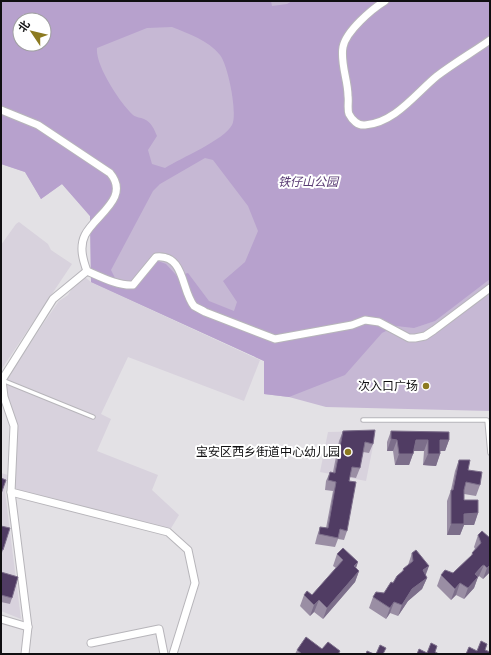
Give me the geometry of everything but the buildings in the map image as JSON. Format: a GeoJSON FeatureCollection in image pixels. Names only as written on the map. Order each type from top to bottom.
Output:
{"type":"FeatureCollection","features":[{"type":"Feature","properties":{"kind":"street"},"geometry":{"type":"LineString","coordinates":[[385,1],[361,21],[348,36],[343,47],[349,113],[354,121],[364,126],[380,122],[398,111],[437,76],[490,40]]}},
{"type":"Feature","properties":{"kind":"street"},"geometry":{"type":"LineString","coordinates":[[1,110],[38,125],[110,173],[116,181],[118,189],[114,198],[85,236],[82,249],[83,261],[88,271],[125,285],[133,285],[156,257],[163,256],[174,262],[182,274],[188,295],[195,306],[205,312],[275,339],[352,325],[365,320],[379,322],[409,338],[420,338],[434,330],[490,288]]}},
{"type":"Feature","properties":{"kind":"street"},"geometry":{"type":"LineString","coordinates":[[25,654],[28,627],[11,492],[14,426],[4,396],[2,380],[53,298],[88,271]]}},
{"type":"Feature","properties":{"kind":"street"},"geometry":{"type":"LineString","coordinates":[[11,492],[168,532],[188,550],[195,583],[173,654]]}},
{"type":"Feature","properties":{"kind":"street"},"geometry":{"type":"LineString","coordinates":[[1,619],[28,627]]}},
{"type":"Feature","properties":{"kind":"street"},"geometry":{"type":"LineString","coordinates":[[91,643],[159,629],[164,654]]}},
{"type":"Feature","properties":{"kind":"lane"},"geometry":{"type":"LineString","coordinates":[[2,380],[93,417]]}},
{"type":"Feature","properties":{"kind":"lane"},"geometry":{"type":"LineString","coordinates":[[363,420],[487,420],[490,454]]}},
{"type":"Feature","properties":{"kind":"shaded area"},"geometry":{"type":"Polygon","coordinates":[[[19,222],[48,244],[51,250],[72,264],[1,370],[1,245],[19,222]]]}},
{"type":"Feature","properties":{"kind":"shaded area"},"geometry":{"type":"Polygon","coordinates":[[[81,274],[91,282],[260,360],[244,401],[128,357],[101,414],[111,419],[97,451],[158,475],[152,490],[179,515],[170,530],[17,490],[14,486],[17,425],[6,395],[6,381],[59,301],[68,295],[81,274]]]}},
{"type":"Feature","properties":{"kind":"shaded area","name":"宝安区西乡街道中心幼儿园"},"geometry":{"type":"Polygon","coordinates":[[[376,431],[366,481],[320,472],[328,432],[376,431]]]}},
{"type":"Feature","properties":{"kind":"shaded area"},"geometry":{"type":"Polygon","coordinates":[[[1,473],[8,475],[5,492],[21,619],[1,611],[1,473]]]}},
{"type":"Feature","properties":{"kind":"green space","name":"铁仔山公园"},"geometry":{"type":"Polygon","coordinates":[[[1,1],[490,1],[490,411],[326,407],[289,397],[264,394],[264,361],[91,282],[90,216],[62,184],[41,199],[25,172],[1,164],[1,1]]]}},
{"type":"Feature","properties":{"kind":"green space","name":"铁仔山公园"},"geometry":{"type":"Polygon","coordinates":[[[1,1],[271,1],[272,6],[287,4],[292,1],[490,1],[490,279],[435,321],[414,328],[396,326],[382,333],[345,375],[289,397],[264,394],[264,361],[91,282],[90,216],[62,184],[41,199],[25,172],[1,164],[1,1]],[[172,27],[147,28],[97,48],[97,55],[104,74],[115,93],[133,115],[143,118],[152,126],[157,136],[148,150],[152,164],[165,168],[212,143],[227,131],[232,125],[234,119],[233,101],[229,79],[220,55],[210,45],[198,38],[172,27]],[[205,158],[160,184],[153,191],[111,270],[115,278],[130,289],[135,288],[158,261],[166,264],[177,276],[188,273],[209,301],[234,311],[237,302],[223,281],[245,262],[258,231],[248,206],[213,160],[205,158]]]}},
{"type":"Feature","properties":{"kind":"place","name":"次入口广场"},"geometry":{"type":"Point","coordinates":[426,386]}},
{"type":"Feature","properties":{"kind":"place","name":"宝安区西乡街道中心幼儿园"},"geometry":{"type":"Point","coordinates":[348,452]}}]}
